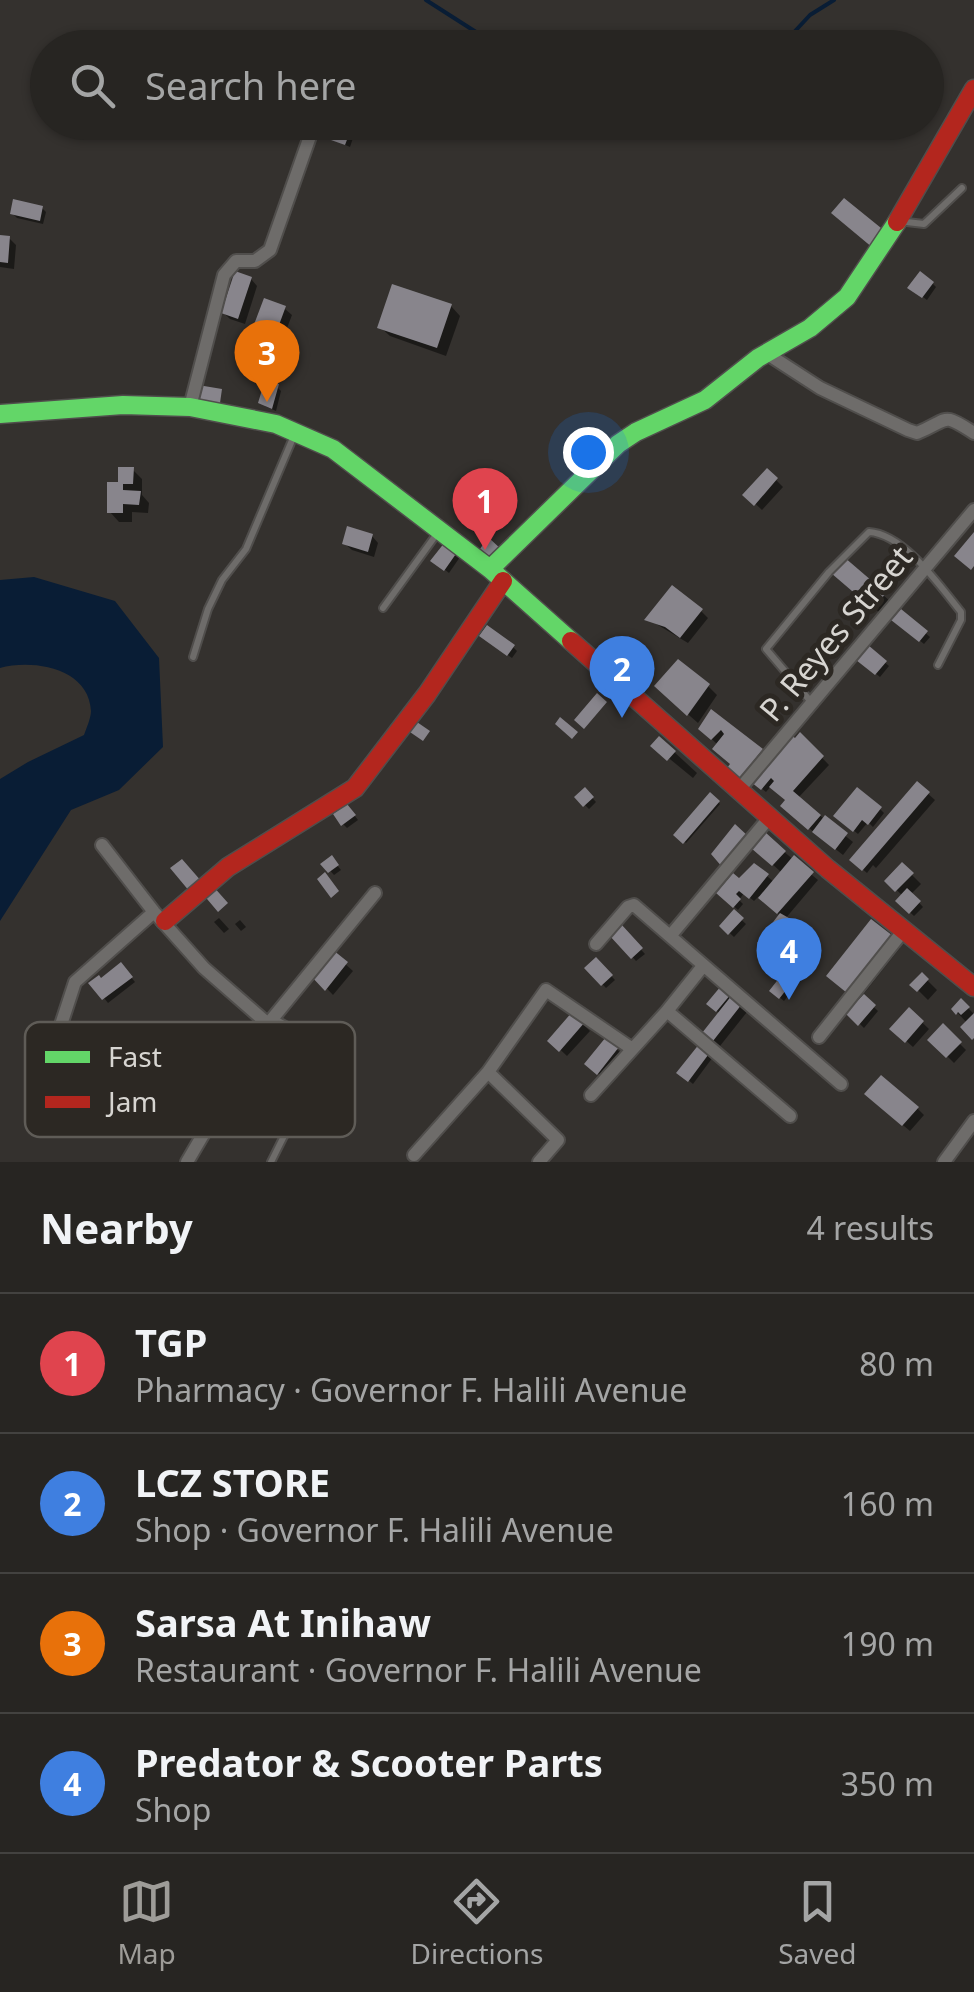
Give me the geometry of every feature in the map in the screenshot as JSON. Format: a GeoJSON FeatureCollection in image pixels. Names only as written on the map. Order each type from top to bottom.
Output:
{"type":"FeatureCollection","features":[{"type":"Feature","properties":{"kind":"street"},"geometry":{"type":"LineString","coordinates":[[944,140],[974,88]]}},
{"type":"Feature","properties":{"kind":"street"},"geometry":{"type":"LineString","coordinates":[[190,408],[224,276],[236,261],[254,261],[270,250],[309,140]]}},
{"type":"Feature","properties":{"kind":"street"},"geometry":{"type":"LineString","coordinates":[[62,1022],[75,982],[228,866],[355,788],[427,694],[497,575],[618,444],[705,400],[766,352],[810,328],[847,298],[944,140]]}},
{"type":"Feature","properties":{"kind":"street"},"geometry":{"type":"LineString","coordinates":[[766,352],[820,388],[908,430],[917,433],[951,418],[974,433]]}},
{"type":"Feature","properties":{"kind":"street"},"geometry":{"type":"LineString","coordinates":[[0,414],[123,405],[190,408],[239,415],[296,432],[333,449],[497,575],[738,792],[974,987]]}},
{"type":"Feature","properties":{"kind":"street","name":"P. Reyes Street"},"geometry":{"type":"LineString","coordinates":[[738,792],[974,510]]}},
{"type":"Feature","properties":{"kind":"street"},"geometry":{"type":"LineString","coordinates":[[671,936],[770,818]]}},
{"type":"Feature","properties":{"kind":"street"},"geometry":{"type":"LineString","coordinates":[[102,845],[204,968],[270,1021],[375,892]]}},
{"type":"Feature","properties":{"kind":"street"},"geometry":{"type":"LineString","coordinates":[[596,944],[634,904],[841,1084]]}},
{"type":"Feature","properties":{"kind":"street"},"geometry":{"type":"LineString","coordinates":[[819,1037],[904,930]]}},
{"type":"Feature","properties":{"kind":"street"},"geometry":{"type":"LineString","coordinates":[[591,1094],[703,966]]}},
{"type":"Feature","properties":{"kind":"street"},"geometry":{"type":"LineString","coordinates":[[414,1155],[488,1072],[546,990],[631,1048]]}},
{"type":"Feature","properties":{"kind":"street"},"geometry":{"type":"LineString","coordinates":[[667,1011],[790,1116]]}},
{"type":"Feature","properties":{"kind":"street"},"geometry":{"type":"LineString","coordinates":[[488,1072],[558,1140],[539,1162]]}},
{"type":"Feature","properties":{"kind":"street"},"geometry":{"type":"LineString","coordinates":[[944,1162],[974,1121]]}},
{"type":"Feature","properties":{"kind":"street"},"geometry":{"type":"LineString","coordinates":[[187,1162],[202,1137]]}},
{"type":"Feature","properties":{"kind":"lane"},"geometry":{"type":"LineString","coordinates":[[897,221],[924,224],[962,188]]}},
{"type":"Feature","properties":{"kind":"lane"},"geometry":{"type":"LineString","coordinates":[[194,657],[208,609],[222,580],[246,549],[296,432]]}},
{"type":"Feature","properties":{"kind":"lane"},"geometry":{"type":"LineString","coordinates":[[382,608],[440,530]]}},
{"type":"Feature","properties":{"kind":"lane"},"geometry":{"type":"LineString","coordinates":[[813,704],[766,648],[868,532],[887,536],[924,567],[960,612],[961,620],[938,665]]}},
{"type":"Feature","properties":{"kind":"lane"},"geometry":{"type":"LineString","coordinates":[[271,1162],[284,1137]]}},
{"type":"Feature","properties":{"kind":"water"},"geometry":{"type":"Polygon","coordinates":[[[34,577],[115,601],[159,658],[163,747],[119,790],[71,810],[0,921],[0,779],[84,735],[91,714],[88,696],[70,676],[43,666],[0,668],[0,580],[34,577]]]}},
{"type":"Feature","properties":{"kind":"building"},"geometry":{"type":"Polygon","coordinates":[[[844,198],[886,232],[873,248],[831,213],[844,198]]]}},
{"type":"Feature","properties":{"kind":"building"},"geometry":{"type":"Polygon","coordinates":[[[13,199],[43,206],[40,221],[10,214],[13,199]]]}},
{"type":"Feature","properties":{"kind":"building"},"geometry":{"type":"Polygon","coordinates":[[[0,235],[10,236],[8,263],[0,262],[0,235]]]}},
{"type":"Feature","properties":{"kind":"building"},"geometry":{"type":"Polygon","coordinates":[[[235,271],[252,277],[238,319],[221,313],[235,271]]]}},
{"type":"Feature","properties":{"kind":"building"},"geometry":{"type":"Polygon","coordinates":[[[920,271],[934,282],[922,298],[907,288],[920,271]]]}},
{"type":"Feature","properties":{"kind":"building"},"geometry":{"type":"Polygon","coordinates":[[[392,284],[452,304],[437,348],[377,328],[392,284]]]}},
{"type":"Feature","properties":{"kind":"building"},"geometry":{"type":"Polygon","coordinates":[[[264,298],[286,306],[272,344],[250,335],[264,298]]]}},
{"type":"Feature","properties":{"kind":"building"},"geometry":{"type":"Polygon","coordinates":[[[265,380],[279,384],[272,409],[258,403],[265,380]]]}},
{"type":"Feature","properties":{"kind":"building"},"geometry":{"type":"Polygon","coordinates":[[[198,385],[222,389],[220,403],[196,399],[198,385]]]}},
{"type":"Feature","properties":{"kind":"building"},"geometry":{"type":"Polygon","coordinates":[[[118,467],[134,467],[133,484],[123,484],[123,490],[141,491],[139,505],[123,504],[123,513],[107,513],[107,482],[118,482],[118,467]]]}},
{"type":"Feature","properties":{"kind":"building"},"geometry":{"type":"Polygon","coordinates":[[[767,468],[778,478],[754,506],[742,495],[767,468]]]}},
{"type":"Feature","properties":{"kind":"building"},"geometry":{"type":"Polygon","coordinates":[[[347,526],[373,534],[368,552],[342,544],[347,526]]]}},
{"type":"Feature","properties":{"kind":"building"},"geometry":{"type":"Polygon","coordinates":[[[974,532],[974,566],[971,570],[954,556],[974,532]]]}},
{"type":"Feature","properties":{"kind":"building"},"geometry":{"type":"Polygon","coordinates":[[[488,537],[503,551],[493,560],[480,549],[488,537]]]}},
{"type":"Feature","properties":{"kind":"building"},"geometry":{"type":"Polygon","coordinates":[[[445,542],[458,551],[444,571],[430,561],[445,542]]]}},
{"type":"Feature","properties":{"kind":"building"},"geometry":{"type":"Polygon","coordinates":[[[844,557],[886,593],[873,609],[831,573],[844,557]]]}},
{"type":"Feature","properties":{"kind":"building"},"geometry":{"type":"Polygon","coordinates":[[[672,585],[703,609],[680,638],[665,627],[644,620],[672,585]]]}},
{"type":"Feature","properties":{"kind":"building"},"geometry":{"type":"Polygon","coordinates":[[[901,609],[928,631],[919,642],[891,620],[901,609]]]}},
{"type":"Feature","properties":{"kind":"building"},"geometry":{"type":"Polygon","coordinates":[[[487,625],[515,645],[507,656],[479,636],[487,625]]]}},
{"type":"Feature","properties":{"kind":"building"},"geometry":{"type":"Polygon","coordinates":[[[868,645],[887,661],[875,675],[856,660],[868,645]]]}},
{"type":"Feature","properties":{"kind":"building"},"geometry":{"type":"Polygon","coordinates":[[[678,659],[710,684],[687,716],[654,686],[678,659]]]}},
{"type":"Feature","properties":{"kind":"building"},"geometry":{"type":"Polygon","coordinates":[[[597,693],[607,702],[584,729],[574,720],[597,693]]]}},
{"type":"Feature","properties":{"kind":"building"},"geometry":{"type":"Polygon","coordinates":[[[711,709],[763,749],[740,778],[712,749],[724,734],[721,730],[711,740],[698,729],[711,709]]]}},
{"type":"Feature","properties":{"kind":"building"},"geometry":{"type":"Polygon","coordinates":[[[560,717],[578,732],[572,739],[555,724],[560,717]]]}},
{"type":"Feature","properties":{"kind":"building"},"geometry":{"type":"Polygon","coordinates":[[[414,720],[430,731],[423,741],[407,730],[414,720]]]}},
{"type":"Feature","properties":{"kind":"building"},"geometry":{"type":"Polygon","coordinates":[[[800,732],[824,756],[793,791],[821,815],[808,830],[780,806],[785,800],[769,787],[774,781],[771,778],[761,790],[751,782],[789,733],[795,738],[800,732]]]}},
{"type":"Feature","properties":{"kind":"building"},"geometry":{"type":"Polygon","coordinates":[[[659,736],[676,751],[667,761],[650,746],[659,736]]]}},
{"type":"Feature","properties":{"kind":"building"},"geometry":{"type":"Polygon","coordinates":[[[917,781],[930,792],[862,871],[849,860],[917,781]]]}},
{"type":"Feature","properties":{"kind":"building"},"geometry":{"type":"Polygon","coordinates":[[[585,787],[594,797],[583,807],[574,797],[585,787]]]}},
{"type":"Feature","properties":{"kind":"building"},"geometry":{"type":"Polygon","coordinates":[[[857,787],[882,807],[868,825],[862,820],[853,832],[833,816],[857,787]]]}},
{"type":"Feature","properties":{"kind":"building"},"geometry":{"type":"Polygon","coordinates":[[[710,792],[720,801],[683,844],[673,835],[710,792]]]}},
{"type":"Feature","properties":{"kind":"building"},"geometry":{"type":"Polygon","coordinates":[[[347,804],[356,815],[341,826],[333,814],[347,804]]]}},
{"type":"Feature","properties":{"kind":"building"},"geometry":{"type":"Polygon","coordinates":[[[825,815],[848,833],[835,850],[812,832],[825,815]]]}},
{"type":"Feature","properties":{"kind":"building"},"geometry":{"type":"Polygon","coordinates":[[[735,824],[749,837],[723,868],[711,854],[735,824]]]}},
{"type":"Feature","properties":{"kind":"building"},"geometry":{"type":"Polygon","coordinates":[[[765,832],[786,851],[772,866],[751,848],[765,832]]]}},
{"type":"Feature","properties":{"kind":"building"},"geometry":{"type":"Polygon","coordinates":[[[332,855],[339,865],[328,873],[320,864],[332,855]]]}},
{"type":"Feature","properties":{"kind":"building"},"geometry":{"type":"Polygon","coordinates":[[[794,855],[814,872],[777,914],[758,898],[794,855]]]}},
{"type":"Feature","properties":{"kind":"building"},"geometry":{"type":"Polygon","coordinates":[[[182,859],[202,882],[190,892],[170,868],[182,859]]]}},
{"type":"Feature","properties":{"kind":"building"},"geometry":{"type":"Polygon","coordinates":[[[902,862],[914,873],[895,892],[884,881],[902,862]]]}},
{"type":"Feature","properties":{"kind":"building"},"geometry":{"type":"Polygon","coordinates":[[[754,863],[769,874],[749,899],[739,891],[736,894],[741,899],[733,908],[716,893],[733,873],[739,878],[754,863]]]}},
{"type":"Feature","properties":{"kind":"building"},"geometry":{"type":"Polygon","coordinates":[[[325,872],[339,891],[331,898],[317,879],[325,872]]]}},
{"type":"Feature","properties":{"kind":"building"},"geometry":{"type":"Polygon","coordinates":[[[212,885],[228,903],[218,912],[202,893],[212,885]]]}},
{"type":"Feature","properties":{"kind":"building"},"geometry":{"type":"Polygon","coordinates":[[[907,888],[921,901],[909,914],[895,901],[907,888]]]}},
{"type":"Feature","properties":{"kind":"building"},"geometry":{"type":"Polygon","coordinates":[[[734,909],[744,918],[728,935],[719,926],[734,909]]]}},
{"type":"Feature","properties":{"kind":"building"},"geometry":{"type":"Polygon","coordinates":[[[780,913],[803,926],[799,932],[803,935],[795,942],[792,940],[789,944],[794,947],[781,961],[757,943],[780,913]]]}},
{"type":"Feature","properties":{"kind":"building"},"geometry":{"type":"Polygon","coordinates":[[[871,919],[893,936],[847,993],[826,976],[871,919]]]}},
{"type":"Feature","properties":{"kind":"building"},"geometry":{"type":"Polygon","coordinates":[[[621,924],[643,948],[631,959],[609,935],[621,924]]]}},
{"type":"Feature","properties":{"kind":"building"},"geometry":{"type":"Polygon","coordinates":[[[333,950],[348,962],[325,991],[311,976],[333,950]]]}},
{"type":"Feature","properties":{"kind":"building"},"geometry":{"type":"Polygon","coordinates":[[[596,957],[613,975],[601,986],[584,968],[596,957]]]}},
{"type":"Feature","properties":{"kind":"building"},"geometry":{"type":"Polygon","coordinates":[[[121,962],[133,977],[102,1000],[88,983],[121,962]]]}},
{"type":"Feature","properties":{"kind":"building"},"geometry":{"type":"Polygon","coordinates":[[[922,972],[929,979],[917,992],[909,985],[922,972]]]}},
{"type":"Feature","properties":{"kind":"building"},"geometry":{"type":"Polygon","coordinates":[[[780,977],[790,985],[779,999],[769,991],[780,977]]]}},
{"type":"Feature","properties":{"kind":"building"},"geometry":{"type":"Polygon","coordinates":[[[721,986],[731,994],[716,1012],[706,1004],[721,986]]]}},
{"type":"Feature","properties":{"kind":"building"},"geometry":{"type":"Polygon","coordinates":[[[864,994],[876,1005],[858,1026],[845,1013],[864,994]]]}},
{"type":"Feature","properties":{"kind":"building"},"geometry":{"type":"Polygon","coordinates":[[[732,995],[742,1004],[713,1041],[702,1033],[732,995]]]}},
{"type":"Feature","properties":{"kind":"building"},"geometry":{"type":"Polygon","coordinates":[[[961,998],[970,1007],[956,1015],[951,1009],[961,998]]]}},
{"type":"Feature","properties":{"kind":"building"},"geometry":{"type":"Polygon","coordinates":[[[909,1007],[924,1021],[905,1043],[889,1029],[909,1007]]]}},
{"type":"Feature","properties":{"kind":"building"},"geometry":{"type":"Polygon","coordinates":[[[573,1011],[585,1022],[559,1052],[547,1041],[573,1011]]]}},
{"type":"Feature","properties":{"kind":"building"},"geometry":{"type":"Polygon","coordinates":[[[974,1013],[974,1038],[972,1040],[960,1027],[974,1013]]]}},
{"type":"Feature","properties":{"kind":"building"},"geometry":{"type":"Polygon","coordinates":[[[943,1023],[962,1042],[946,1058],[927,1040],[943,1023]]]}},
{"type":"Feature","properties":{"kind":"building"},"geometry":{"type":"Polygon","coordinates":[[[606,1037],[619,1047],[597,1075],[584,1064],[606,1037]]]}},
{"type":"Feature","properties":{"kind":"building"},"geometry":{"type":"Polygon","coordinates":[[[700,1043],[711,1051],[688,1082],[676,1073],[700,1043]]]}},
{"type":"Feature","properties":{"kind":"building"},"geometry":{"type":"Polygon","coordinates":[[[881,1075],[919,1107],[902,1126],[864,1094],[881,1075]]]}},
{"type":"Feature","properties":{"kind":"waterway"},"geometry":{"type":"LineString","coordinates":[[426,0],[473,30]]}},
{"type":"Feature","properties":{"kind":"waterway"},"geometry":{"type":"LineString","coordinates":[[796,30],[810,15],[834,0]]}},
{"type":"Feature","properties":{"kind":"traffic: fast"},"geometry":{"type":"LineString","coordinates":[[490,569],[618,444],[705,400],[758,358],[810,328],[847,297],[897,222]]}},
{"type":"Feature","properties":{"kind":"traffic: fast"},"geometry":{"type":"LineString","coordinates":[[0,414],[123,405],[190,407],[276,424],[333,449],[490,569],[571,641]]}},
{"type":"Feature","properties":{"kind":"traffic: jam"},"geometry":{"type":"LineString","coordinates":[[897,222],[974,89]]}},
{"type":"Feature","properties":{"kind":"traffic: jam"},"geometry":{"type":"LineString","coordinates":[[165,921],[228,867],[355,788],[427,694],[503,581]]}},
{"type":"Feature","properties":{"kind":"traffic: jam"},"geometry":{"type":"LineString","coordinates":[[571,641],[828,869],[974,987]]}},
{"type":"Feature","properties":{"kind":"place","name":"Sarsa At Inihaw"},"geometry":{"type":"Point","coordinates":[267,402]}},
{"type":"Feature","properties":{"kind":"place","name":"TGP"},"geometry":{"type":"Point","coordinates":[485,550]}},
{"type":"Feature","properties":{"kind":"place","name":"LCZ STORE"},"geometry":{"type":"Point","coordinates":[622,718]}},
{"type":"Feature","properties":{"kind":"place","name":"Predator & Scooter Parts"},"geometry":{"type":"Point","coordinates":[789,1000]}}]}
